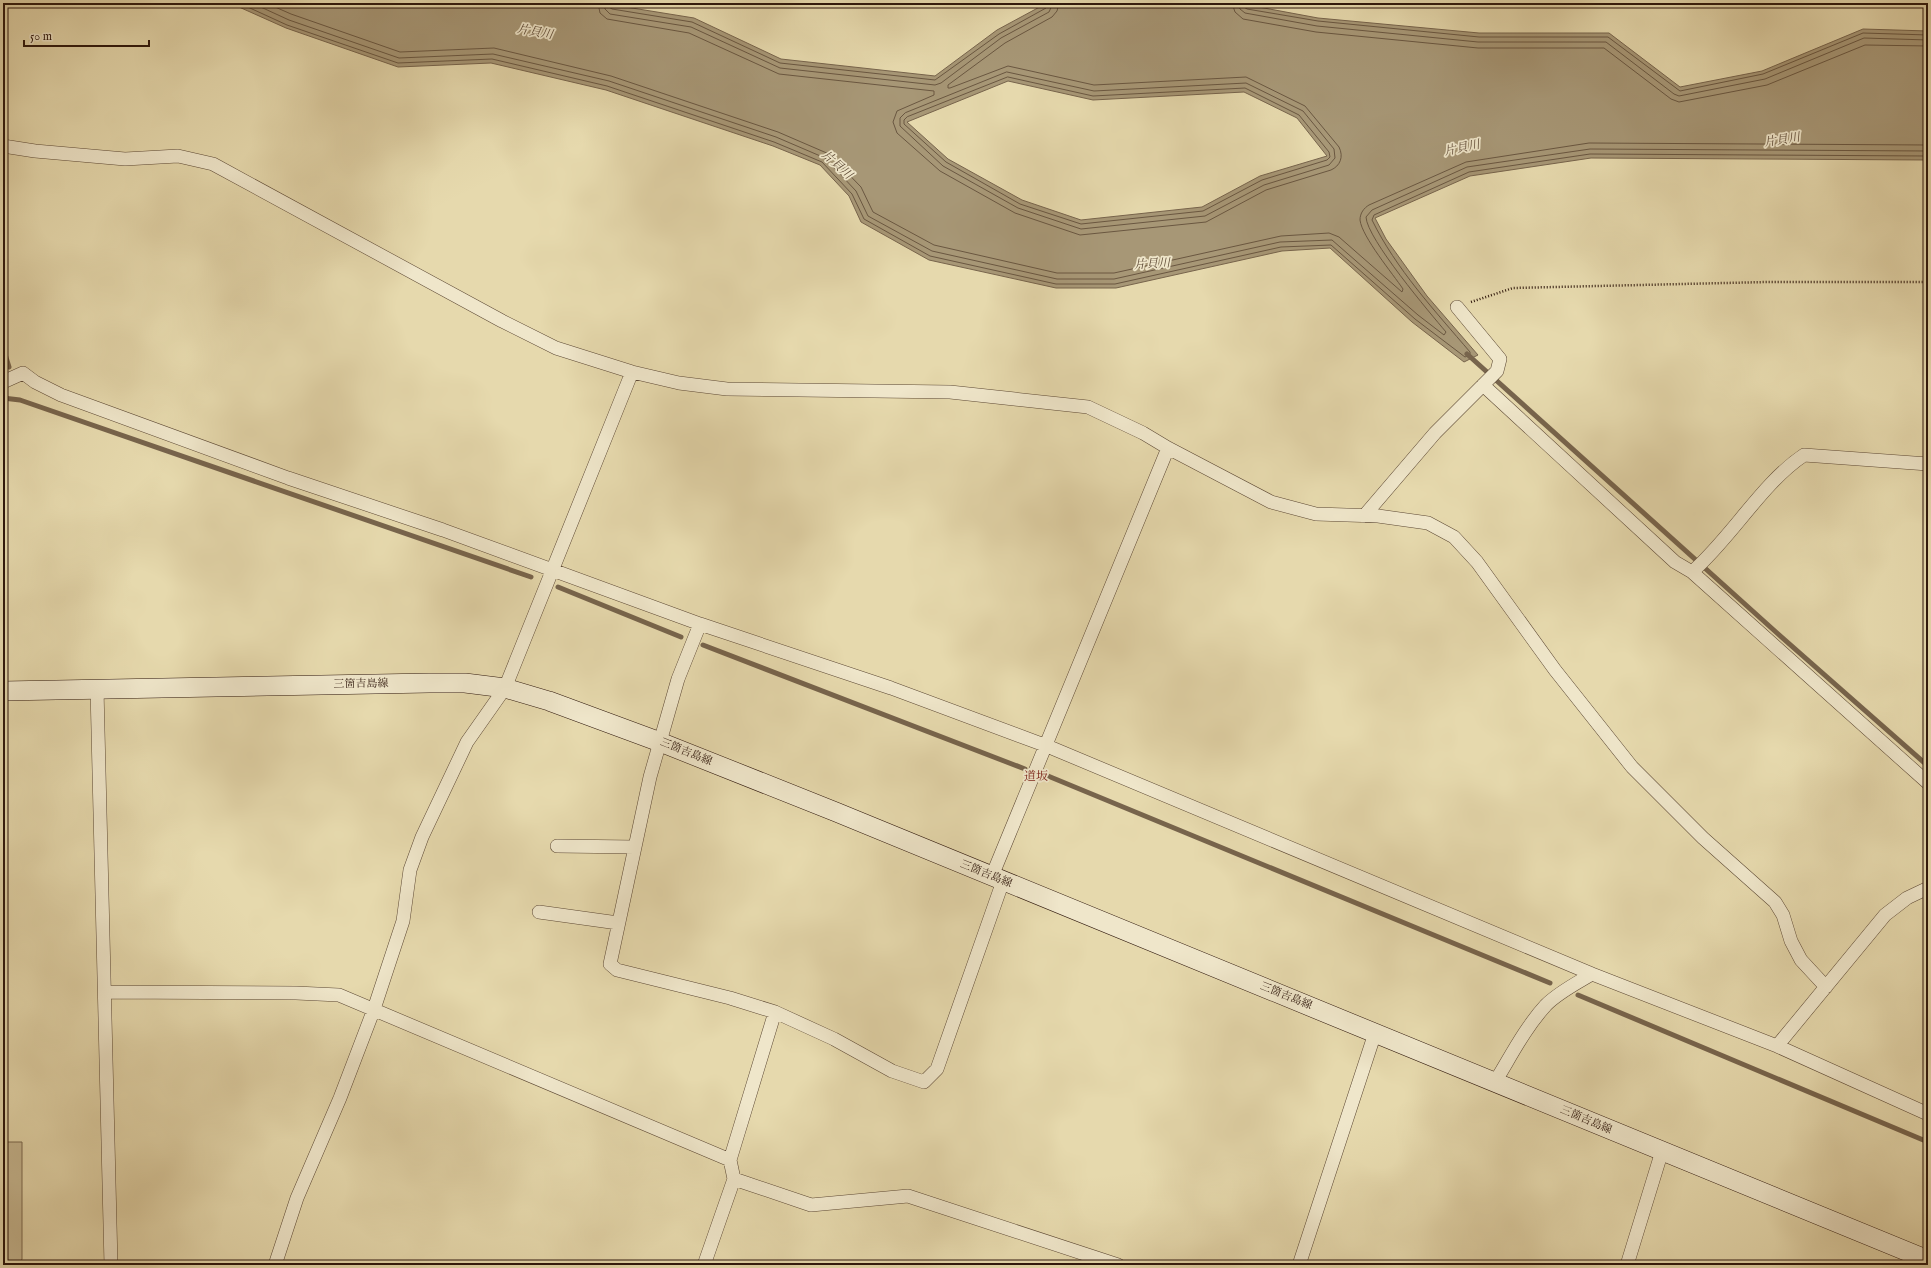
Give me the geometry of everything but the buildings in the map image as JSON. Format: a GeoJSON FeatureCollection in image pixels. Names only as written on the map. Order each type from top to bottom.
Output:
{"type":"FeatureCollection","features":[{"type":"Feature","properties":{"kind":"main road","name":"三箇吉島線"},"geometry":{"type":"LineString","coordinates":[[3,691],[465,683],[505,688],[549,701],[660,742],[836,812],[1928,1260]]}},
{"type":"Feature","properties":{"kind":"street"},"geometry":{"type":"LineString","coordinates":[[3,146],[34,151],[125,159],[178,156],[213,164],[502,321],[556,348],[632,372],[679,383],[728,389],[950,392],[1088,407],[1143,432],[1168,448],[1272,502],[1316,514],[1364,516],[1428,523],[1454,537],[1477,562],[1555,670],[1632,767],[1703,838],[1775,902],[1783,915],[1791,941],[1801,960],[1826,987]]}},
{"type":"Feature","properties":{"kind":"street"},"geometry":{"type":"LineString","coordinates":[[1364,516],[1436,433],[1497,371],[1500,359],[1457,307]]}},
{"type":"Feature","properties":{"kind":"street"},"geometry":{"type":"LineString","coordinates":[[275,1265],[297,1198],[340,1098],[374,1009],[403,921],[410,870],[422,837],[467,742],[505,688],[551,570],[632,372]]}},
{"type":"Feature","properties":{"kind":"street"},"geometry":{"type":"LineString","coordinates":[[3,382],[23,373],[34,382],[61,395],[288,478],[443,530],[700,624],[890,688],[1047,746],[1592,974],[1777,1046],[1928,1114]]}},
{"type":"Feature","properties":{"kind":"street"},"geometry":{"type":"LineString","coordinates":[[1483,385],[1675,562],[1693,572],[1928,783]]}},
{"type":"Feature","properties":{"kind":"street"},"geometry":{"type":"LineString","coordinates":[[700,624],[678,679],[650,778],[610,964],[617,970],[730,998],[775,1012],[834,1039],[892,1071],[924,1082],[937,1069],[997,879],[1031,782],[1168,448]]}},
{"type":"Feature","properties":{"kind":"street"},"geometry":{"type":"LineString","coordinates":[[1693,572],[1710,556],[1787,466],[1804,455],[1928,464]]}},
{"type":"Feature","properties":{"kind":"street"},"geometry":{"type":"LineString","coordinates":[[97,689],[111,1265]]}},
{"type":"Feature","properties":{"kind":"street"},"geometry":{"type":"LineString","coordinates":[[557,846],[635,846]]}},
{"type":"Feature","properties":{"kind":"street"},"geometry":{"type":"LineString","coordinates":[[1777,1046],[1885,915],[1907,898],[1928,888]]}},
{"type":"Feature","properties":{"kind":"street"},"geometry":{"type":"LineString","coordinates":[[538,912],[618,923]]}},
{"type":"Feature","properties":{"kind":"street"},"geometry":{"type":"LineString","coordinates":[[1495,1082],[1528,1028],[1547,1004],[1570,986],[1592,974]]}},
{"type":"Feature","properties":{"kind":"street"},"geometry":{"type":"LineString","coordinates":[[105,992],[296,993],[339,995],[730,1160]]}},
{"type":"Feature","properties":{"kind":"street"},"geometry":{"type":"LineString","coordinates":[[704,1265],[734,1179],[730,1160],[775,1012]]}},
{"type":"Feature","properties":{"kind":"street"},"geometry":{"type":"LineString","coordinates":[[1299,1265],[1376,1033]]}},
{"type":"Feature","properties":{"kind":"street"},"geometry":{"type":"LineString","coordinates":[[1627,1265],[1662,1151]]}},
{"type":"Feature","properties":{"kind":"street"},"geometry":{"type":"LineString","coordinates":[[734,1179],[811,1205],[908,1196],[1118,1265]]}},
{"type":"Feature","properties":{"kind":"path"},"geometry":{"type":"LineString","coordinates":[[1457,307],[1485,296],[1513,288],[1760,282],[1928,282]]}},
{"type":"Feature","properties":{"kind":"shaded area"},"geometry":{"type":"Polygon","coordinates":[[[3,1142],[22,1142],[22,1259],[20,1265],[3,1265],[3,1142]]]}},
{"type":"Feature","properties":{"kind":"water","name":"片貝川"},"geometry":{"type":"Polygon","coordinates":[[[230,3],[601,3],[694,18],[781,59],[935,76],[997,30],[1047,3],[1237,3],[1318,18],[1479,33],[1609,33],[1680,87],[1762,71],[1863,29],[1928,31],[1928,160],[1591,158],[1470,176],[1375,218],[1386,239],[1427,296],[1478,355],[1464,362],[1412,322],[1330,248],[1282,251],[1116,288],[1056,288],[929,260],[861,222],[849,196],[820,165],[773,146],[606,90],[491,63],[398,67],[286,28],[230,3]],[[1008,81],[907,122],[948,159],[1022,200],[1081,220],[1202,207],[1260,176],[1327,156],[1297,118],[1244,92],[1093,100],[1008,81]]]}},
{"type":"Feature","properties":{"kind":"waterway"},"geometry":{"type":"LineString","coordinates":[[3,348],[9,367]]}},
{"type":"Feature","properties":{"kind":"waterway"},"geometry":{"type":"LineString","coordinates":[[1467,354],[1777,633],[1928,766]]}},
{"type":"Feature","properties":{"kind":"waterway"},"geometry":{"type":"LineString","coordinates":[[3,398],[20,400],[531,577]]}},
{"type":"Feature","properties":{"kind":"waterway"},"geometry":{"type":"LineString","coordinates":[[558,587],[681,637]]}},
{"type":"Feature","properties":{"kind":"waterway"},"geometry":{"type":"LineString","coordinates":[[703,645],[1025,769]]}},
{"type":"Feature","properties":{"kind":"waterway"},"geometry":{"type":"LineString","coordinates":[[1048,776],[1550,983]]}},
{"type":"Feature","properties":{"kind":"waterway"},"geometry":{"type":"LineString","coordinates":[[1578,995],[1928,1142]]}},
{"type":"Feature","properties":{"kind":"district","name":"道坂"},"geometry":{"type":"Point","coordinates":[1036,776]}}]}
